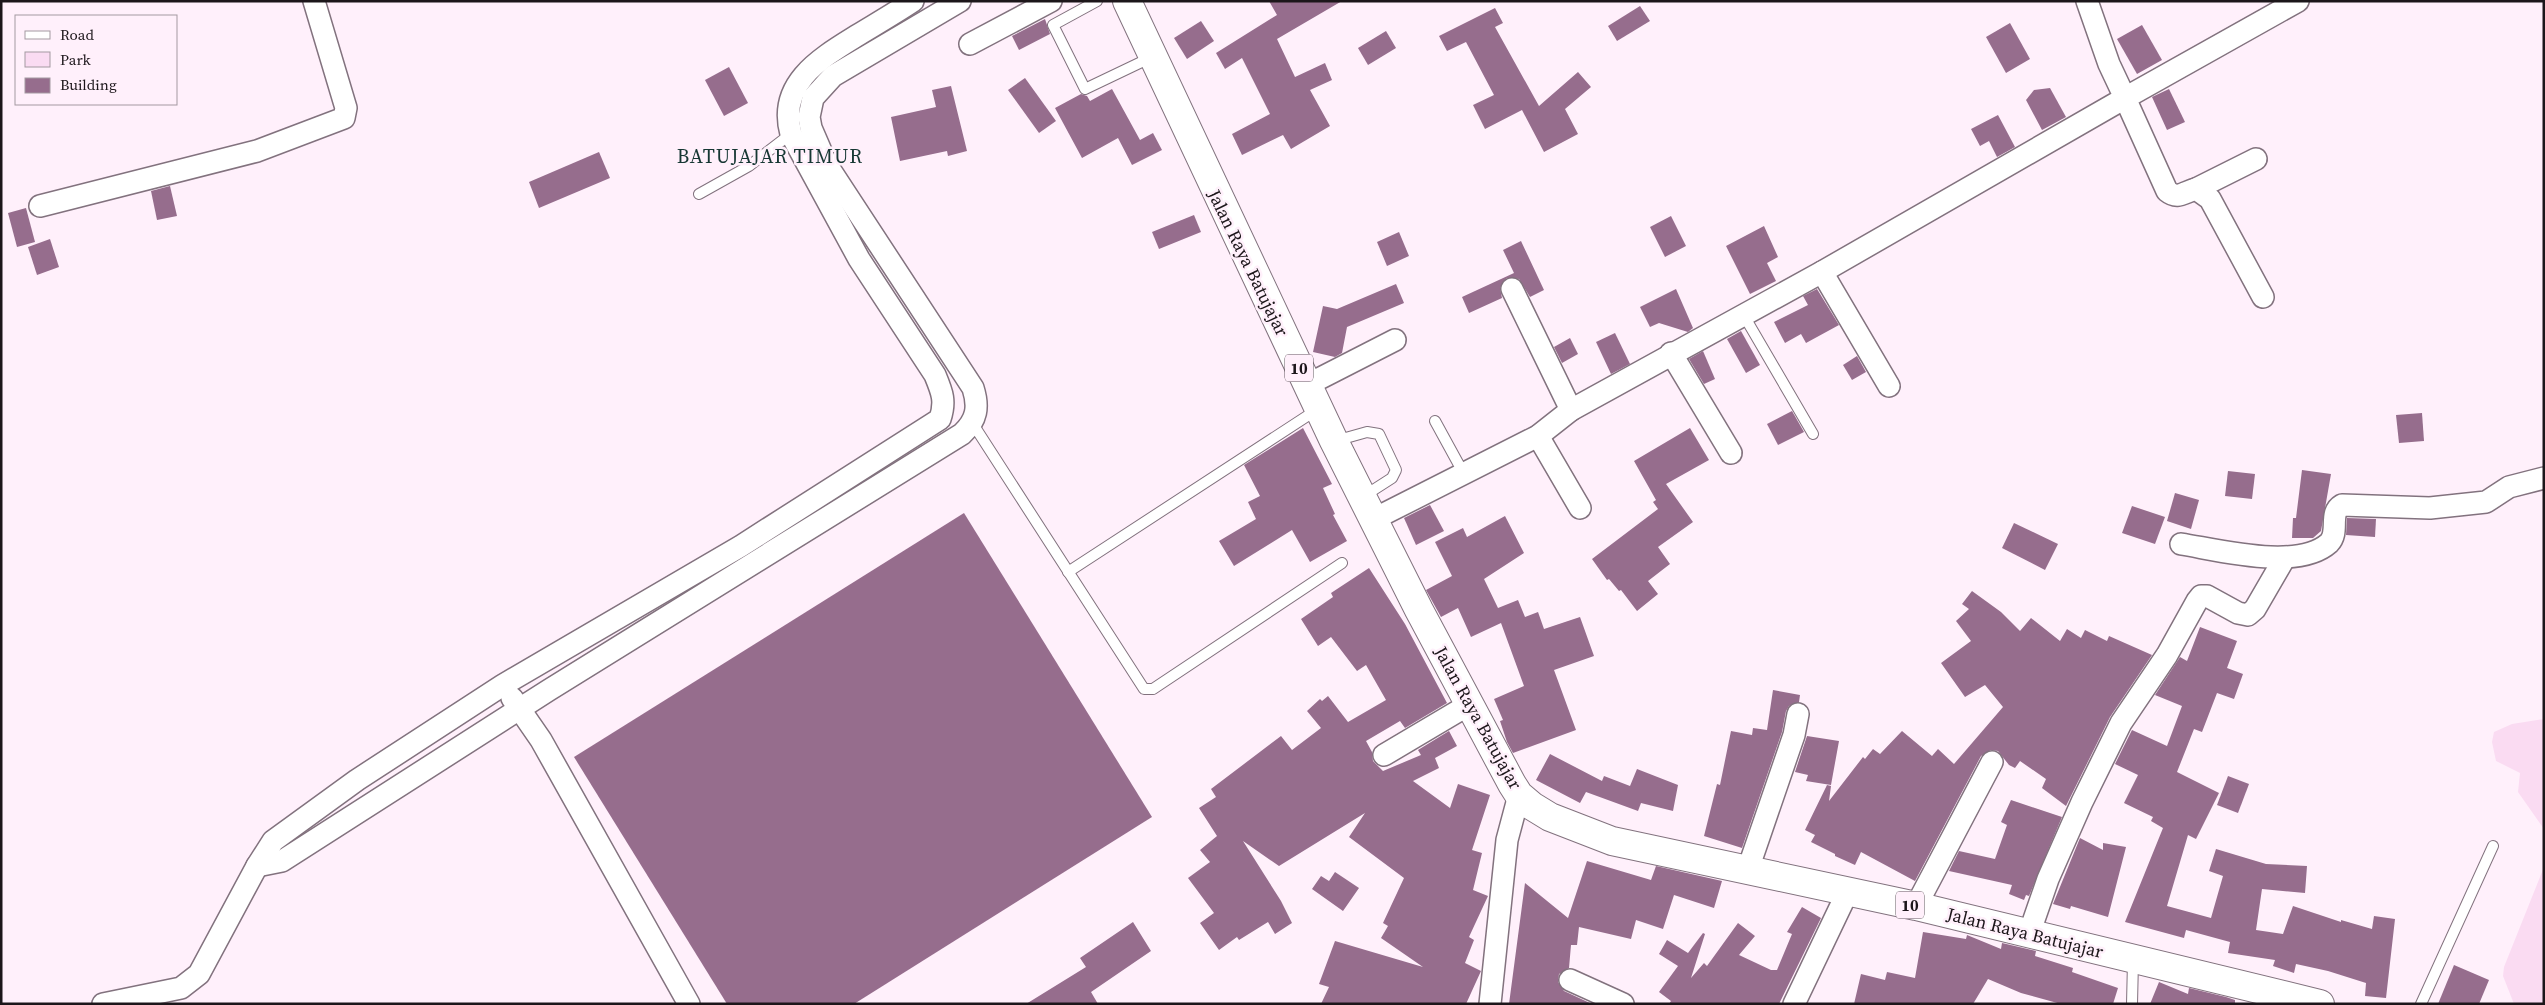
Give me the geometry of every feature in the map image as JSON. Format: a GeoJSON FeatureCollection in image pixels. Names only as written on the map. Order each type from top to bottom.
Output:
{"type":"FeatureCollection","features":[{"type":"Feature","properties":{"kind":"highway","name":"Jalan Raya Batujajar"},"geometry":{"type":"LineString","coordinates":[[1126,1],[1334,441],[1482,728],[1516,789],[1532,806],[1550,817],[1612,841],[1916,906],[2320,1004]]}},
{"type":"Feature","properties":{"kind":"street"},"geometry":{"type":"LineString","coordinates":[[40,206],[257,151],[344,118],[346,108],[314,1]]}},
{"type":"Feature","properties":{"kind":"street"},"geometry":{"type":"LineString","coordinates":[[103,1004],[181,988],[191,983],[199,974],[257,866],[273,842],[357,780],[503,685],[741,546],[940,419],[944,407],[944,396],[935,375],[859,260],[791,134],[788,125],[791,100],[800,79],[818,60],[913,1]]}},
{"type":"Feature","properties":{"kind":"street"},"geometry":{"type":"LineString","coordinates":[[257,866],[282,861],[520,710],[849,506],[962,434],[973,424],[976,399],[973,388],[827,165],[811,128],[809,117],[813,98],[833,76],[960,1]]}},
{"type":"Feature","properties":{"kind":"street"},"geometry":{"type":"LineString","coordinates":[[970,44],[1051,1]]}},
{"type":"Feature","properties":{"kind":"street"},"geometry":{"type":"LineString","coordinates":[[2087,1],[2109,64],[2167,191],[2173,196],[2178,196],[2256,159]]}},
{"type":"Feature","properties":{"kind":"street"},"geometry":{"type":"LineString","coordinates":[[1368,508],[1464,474],[1538,436],[1570,410],[1822,272],[2298,1]]}},
{"type":"Feature","properties":{"kind":"street"},"geometry":{"type":"LineString","coordinates":[[2196,189],[2201,190],[2210,199],[2263,297]]}},
{"type":"Feature","properties":{"kind":"street"},"geometry":{"type":"LineString","coordinates":[[1822,272],[1889,386]]}},
{"type":"Feature","properties":{"kind":"street"},"geometry":{"type":"LineString","coordinates":[[1512,289],[1570,410]]}},
{"type":"Feature","properties":{"kind":"street"},"geometry":{"type":"LineString","coordinates":[[1313,397],[1395,340]]}},
{"type":"Feature","properties":{"kind":"street"},"geometry":{"type":"LineString","coordinates":[[1671,353],[1731,453]]}},
{"type":"Feature","properties":{"kind":"street"},"geometry":{"type":"LineString","coordinates":[[1538,436],[1580,508]]}},
{"type":"Feature","properties":{"kind":"street"},"geometry":{"type":"LineString","coordinates":[[2180,544],[2284,559],[2304,556],[2330,542],[2334,534],[2335,513],[2342,505],[2430,508],[2486,502],[2509,488],[2544,478]]}},
{"type":"Feature","properties":{"kind":"street"},"geometry":{"type":"LineString","coordinates":[[2029,934],[2048,879],[2082,802],[2121,723],[2167,655],[2197,601],[2201,596],[2207,596],[2238,614],[2248,615],[2255,609],[2284,559]]}},
{"type":"Feature","properties":{"kind":"street"},"geometry":{"type":"LineString","coordinates":[[503,685],[541,740],[689,1004]]}},
{"type":"Feature","properties":{"kind":"street"},"geometry":{"type":"LineString","coordinates":[[1384,755],[1470,704]]}},
{"type":"Feature","properties":{"kind":"street"},"geometry":{"type":"LineString","coordinates":[[1748,869],[1794,735],[1798,714]]}},
{"type":"Feature","properties":{"kind":"street"},"geometry":{"type":"LineString","coordinates":[[1916,906],[1992,762]]}},
{"type":"Feature","properties":{"kind":"street"},"geometry":{"type":"LineString","coordinates":[[1490,1004],[1507,840],[1516,789]]}},
{"type":"Feature","properties":{"kind":"street"},"geometry":{"type":"LineString","coordinates":[[1794,1004],[1848,891]]}},
{"type":"Feature","properties":{"kind":"street"},"geometry":{"type":"LineString","coordinates":[[1570,980],[1623,1004]]}},
{"type":"Feature","properties":{"kind":"lane"},"geometry":{"type":"LineString","coordinates":[[1097,1],[1053,24],[1085,89],[1153,57]]}},
{"type":"Feature","properties":{"kind":"lane"},"geometry":{"type":"LineString","coordinates":[[699,194],[749,166],[791,134],[809,117]]}},
{"type":"Feature","properties":{"kind":"lane"},"geometry":{"type":"LineString","coordinates":[[1743,314],[1813,434]]}},
{"type":"Feature","properties":{"kind":"lane"},"geometry":{"type":"LineString","coordinates":[[1068,572],[1313,397]]}},
{"type":"Feature","properties":{"kind":"lane"},"geometry":{"type":"LineString","coordinates":[[1435,421],[1464,474]]}},
{"type":"Feature","properties":{"kind":"lane"},"geometry":{"type":"LineString","coordinates":[[973,424],[1144,689],[1153,689],[1342,563]]}},
{"type":"Feature","properties":{"kind":"lane"},"geometry":{"type":"LineString","coordinates":[[1334,441],[1367,432],[1379,434],[1396,470],[1392,478],[1385,484],[1368,508]]}},
{"type":"Feature","properties":{"kind":"lane"},"geometry":{"type":"LineString","coordinates":[[2422,1004],[2493,846]]}},
{"type":"Feature","properties":{"kind":"lane"},"geometry":{"type":"LineString","coordinates":[[2132,1004],[2134,960]]}},
{"type":"Feature","properties":{"kind":"green space"},"geometry":{"type":"Polygon","coordinates":[[[2544,719],[2544,829],[2518,792],[2520,773],[2496,761],[2492,742],[2494,732],[2512,724],[2544,719]]]}},
{"type":"Feature","properties":{"kind":"green space"},"geometry":{"type":"Polygon","coordinates":[[[2544,867],[2544,1004],[2514,1004],[2503,976],[2504,967],[2544,867]]]}},
{"type":"Feature","properties":{"kind":"building"},"geometry":{"type":"Polygon","coordinates":[[[1269,1],[1342,1],[1277,39],[1295,77],[1325,63],[1332,80],[1310,90],[1330,126],[1291,149],[1283,135],[1242,155],[1232,134],[1270,114],[1242,58],[1225,69],[1216,53],[1277,15],[1269,1]]]}},
{"type":"Feature","properties":{"kind":"building"},"geometry":{"type":"Polygon","coordinates":[[[1640,6],[1650,21],[1617,41],[1608,26],[1640,6]]]}},
{"type":"Feature","properties":{"kind":"building"},"geometry":{"type":"Polygon","coordinates":[[[1495,8],[1503,23],[1495,27],[1539,106],[1578,72],[1591,87],[1565,109],[1578,134],[1544,152],[1522,110],[1485,129],[1473,105],[1494,95],[1466,42],[1447,51],[1439,36],[1495,8]]]}},
{"type":"Feature","properties":{"kind":"building"},"geometry":{"type":"Polygon","coordinates":[[[1045,19],[1050,34],[1019,50],[1012,36],[1045,19]]]}},
{"type":"Feature","properties":{"kind":"building"},"geometry":{"type":"Polygon","coordinates":[[[1201,21],[1214,41],[1187,59],[1174,38],[1201,21]]]}},
{"type":"Feature","properties":{"kind":"building"},"geometry":{"type":"Polygon","coordinates":[[[2010,23],[2030,59],[2006,73],[1986,37],[2010,23]]]}},
{"type":"Feature","properties":{"kind":"building"},"geometry":{"type":"Polygon","coordinates":[[[2142,25],[2162,60],[2137,74],[2117,39],[2142,25]]]}},
{"type":"Feature","properties":{"kind":"building"},"geometry":{"type":"Polygon","coordinates":[[[1386,31],[1396,48],[1368,65],[1358,48],[1386,31]]]}},
{"type":"Feature","properties":{"kind":"building"},"geometry":{"type":"Polygon","coordinates":[[[729,67],[748,103],[724,116],[705,80],[729,67]]]}},
{"type":"Feature","properties":{"kind":"building"},"geometry":{"type":"Polygon","coordinates":[[[1025,78],[1056,121],[1039,133],[1008,90],[1025,78]]]}},
{"type":"Feature","properties":{"kind":"building"},"geometry":{"type":"Polygon","coordinates":[[[951,86],[967,151],[948,156],[947,151],[900,161],[891,117],[936,107],[932,90],[951,86]]]}},
{"type":"Feature","properties":{"kind":"building"},"geometry":{"type":"Polygon","coordinates":[[[2050,88],[2066,117],[2042,130],[2026,100],[2034,90],[2050,88]]]}},
{"type":"Feature","properties":{"kind":"building"},"geometry":{"type":"Polygon","coordinates":[[[1112,89],[1140,140],[1153,133],[1162,150],[1132,165],[1118,138],[1082,158],[1055,108],[1081,94],[1087,96],[1090,101],[1112,89]]]}},
{"type":"Feature","properties":{"kind":"building"},"geometry":{"type":"Polygon","coordinates":[[[2169,89],[2185,122],[2167,130],[2152,97],[2169,89]]]}},
{"type":"Feature","properties":{"kind":"building"},"geometry":{"type":"Polygon","coordinates":[[[1998,115],[2015,147],[1997,157],[1989,141],[1980,146],[1971,129],[1998,115]]]}},
{"type":"Feature","properties":{"kind":"building"},"geometry":{"type":"Polygon","coordinates":[[[599,152],[610,178],[539,208],[529,182],[599,152]]]}},
{"type":"Feature","properties":{"kind":"building"},"geometry":{"type":"Polygon","coordinates":[[[170,186],[177,216],[157,220],[151,191],[170,186]]]}},
{"type":"Feature","properties":{"kind":"building"},"geometry":{"type":"Polygon","coordinates":[[[26,208],[35,242],[17,247],[8,213],[26,208]]]}},
{"type":"Feature","properties":{"kind":"building"},"geometry":{"type":"Polygon","coordinates":[[[1194,215],[1201,232],[1159,249],[1152,232],[1194,215]]]}},
{"type":"Feature","properties":{"kind":"building"},"geometry":{"type":"Polygon","coordinates":[[[1671,216],[1686,246],[1665,257],[1650,227],[1671,216]]]}},
{"type":"Feature","properties":{"kind":"building"},"geometry":{"type":"Polygon","coordinates":[[[1764,226],[1778,257],[1767,263],[1776,281],[1750,294],[1726,246],[1764,226]]]}},
{"type":"Feature","properties":{"kind":"building"},"geometry":{"type":"Polygon","coordinates":[[[1399,232],[1409,256],[1387,266],[1377,242],[1399,232]]]}},
{"type":"Feature","properties":{"kind":"building"},"geometry":{"type":"Polygon","coordinates":[[[50,239],[59,267],[37,275],[28,247],[50,239]]]}},
{"type":"Feature","properties":{"kind":"building"},"geometry":{"type":"Polygon","coordinates":[[[1521,241],[1544,290],[1530,297],[1519,279],[1507,278],[1500,288],[1502,298],[1469,313],[1462,297],[1514,273],[1503,250],[1521,241]]]}},
{"type":"Feature","properties":{"kind":"building"},"geometry":{"type":"Polygon","coordinates":[[[1396,284],[1404,303],[1347,327],[1342,353],[1335,357],[1313,352],[1323,306],[1337,309],[1396,284]]]}},
{"type":"Feature","properties":{"kind":"building"},"geometry":{"type":"Polygon","coordinates":[[[1676,289],[1693,328],[1688,332],[1659,323],[1650,327],[1640,307],[1676,289]]]}},
{"type":"Feature","properties":{"kind":"building"},"geometry":{"type":"Polygon","coordinates":[[[1817,289],[1839,325],[1806,343],[1801,334],[1785,343],[1774,322],[1808,305],[1803,296],[1817,289]]]}},
{"type":"Feature","properties":{"kind":"building"},"geometry":{"type":"Polygon","coordinates":[[[1741,331],[1760,365],[1746,373],[1727,339],[1741,331]]]}},
{"type":"Feature","properties":{"kind":"building"},"geometry":{"type":"Polygon","coordinates":[[[1615,333],[1630,364],[1611,374],[1596,342],[1615,333]]]}},
{"type":"Feature","properties":{"kind":"building"},"geometry":{"type":"Polygon","coordinates":[[[1570,338],[1578,354],[1562,363],[1554,347],[1570,338]]]}},
{"type":"Feature","properties":{"kind":"building"},"geometry":{"type":"Polygon","coordinates":[[[1703,351],[1715,379],[1704,384],[1689,359],[1703,351]]]}},
{"type":"Feature","properties":{"kind":"building"},"geometry":{"type":"Polygon","coordinates":[[[1857,356],[1866,372],[1852,380],[1843,365],[1857,356]]]}},
{"type":"Feature","properties":{"kind":"building"},"geometry":{"type":"Polygon","coordinates":[[[1792,411],[1804,432],[1778,445],[1767,424],[1792,411]]]}},
{"type":"Feature","properties":{"kind":"building"},"geometry":{"type":"Polygon","coordinates":[[[2422,413],[2424,441],[2399,443],[2396,415],[2422,413]]]}},
{"type":"Feature","properties":{"kind":"building"},"geometry":{"type":"Polygon","coordinates":[[[1303,428],[1332,484],[1323,488],[1335,514],[1333,515],[1347,541],[1310,562],[1292,530],[1234,566],[1219,541],[1256,519],[1248,502],[1260,496],[1244,465],[1303,428]]]}},
{"type":"Feature","properties":{"kind":"building"},"geometry":{"type":"Polygon","coordinates":[[[1690,428],[1709,460],[1666,484],[1693,522],[1658,547],[1670,564],[1648,581],[1658,594],[1637,611],[1621,590],[1619,591],[1609,579],[1607,580],[1592,559],[1658,509],[1653,502],[1656,500],[1634,461],[1690,428]]]}},
{"type":"Feature","properties":{"kind":"building"},"geometry":{"type":"Polygon","coordinates":[[[2302,470],[2331,474],[2321,531],[2313,538],[2292,538],[2293,518],[2296,518],[2302,470]]]}},
{"type":"Feature","properties":{"kind":"building"},"geometry":{"type":"Polygon","coordinates":[[[2228,471],[2255,474],[2252,499],[2225,496],[2228,471]]]}},
{"type":"Feature","properties":{"kind":"building"},"geometry":{"type":"Polygon","coordinates":[[[2175,493],[2199,500],[2191,529],[2167,521],[2175,493]]]}},
{"type":"Feature","properties":{"kind":"building"},"geometry":{"type":"Polygon","coordinates":[[[1430,505],[1444,531],[1416,545],[1404,518],[1430,505]]]}},
{"type":"Feature","properties":{"kind":"building"},"geometry":{"type":"Polygon","coordinates":[[[2132,506],[2165,517],[2155,544],[2122,533],[2132,506]]]}},
{"type":"Feature","properties":{"kind":"building"},"geometry":{"type":"Polygon","coordinates":[[[964,513],[1152,817],[854,1004],[727,1004],[574,757],[964,513]]]}},
{"type":"Feature","properties":{"kind":"building"},"geometry":{"type":"Polygon","coordinates":[[[1505,516],[1524,553],[1484,579],[1498,608],[1518,600],[1525,617],[1538,612],[1544,629],[1580,617],[1594,656],[1554,670],[1576,730],[1513,753],[1507,742],[1500,721],[1503,720],[1494,699],[1524,686],[1501,623],[1471,637],[1458,608],[1441,617],[1426,590],[1452,576],[1435,542],[1463,528],[1467,537],[1505,516]]]}},
{"type":"Feature","properties":{"kind":"building"},"geometry":{"type":"Polygon","coordinates":[[[2347,518],[2376,519],[2375,537],[2346,535],[2347,518]]]}},
{"type":"Feature","properties":{"kind":"building"},"geometry":{"type":"Polygon","coordinates":[[[2014,523],[2058,544],[2045,570],[2002,548],[2014,523]]]}},
{"type":"Feature","properties":{"kind":"building"},"geometry":{"type":"Polygon","coordinates":[[[1369,568],[1405,624],[1447,703],[1405,728],[1400,721],[1366,741],[1372,752],[1373,761],[1383,771],[1421,755],[1418,750],[1449,731],[1457,746],[1435,758],[1439,768],[1413,781],[1450,808],[1458,784],[1490,795],[1472,850],[1482,853],[1473,890],[1488,896],[1469,937],[1474,940],[1465,963],[1481,971],[1466,1004],[1321,1004],[1329,987],[1319,984],[1335,941],[1423,967],[1381,938],[1388,926],[1383,923],[1404,878],[1349,837],[1365,813],[1279,866],[1243,841],[1281,901],[1292,923],[1275,934],[1268,922],[1239,940],[1237,937],[1219,950],[1200,923],[1214,913],[1188,878],[1210,862],[1200,850],[1217,836],[1199,808],[1216,797],[1211,789],[1281,736],[1292,750],[1321,728],[1307,711],[1320,699],[1322,701],[1328,696],[1348,722],[1386,700],[1366,665],[1357,671],[1331,637],[1318,646],[1301,619],[1333,597],[1331,593],[1369,568]]]}},
{"type":"Feature","properties":{"kind":"building"},"geometry":{"type":"Polygon","coordinates":[[[1972,591],[2001,612],[2020,631],[2031,618],[2060,641],[2067,629],[2081,638],[2085,630],[2107,641],[2109,636],[2152,655],[2110,717],[2066,806],[2042,788],[2046,779],[2020,761],[2015,768],[2009,765],[1998,751],[1991,750],[1981,756],[1915,881],[1861,852],[1855,865],[1835,856],[1835,854],[1811,842],[1815,835],[1805,830],[1827,785],[1831,786],[1829,801],[1863,757],[1865,759],[1873,749],[1880,754],[1902,731],[1932,756],[1938,749],[1954,764],[2003,707],[1985,685],[1965,697],[1941,663],[1971,641],[1956,621],[1969,609],[1962,604],[1972,591]]]}},
{"type":"Feature","properties":{"kind":"building"},"geometry":{"type":"Polygon","coordinates":[[[2200,627],[2237,641],[2227,668],[2243,674],[2234,699],[2217,693],[2202,732],[2194,729],[2177,772],[2219,793],[2196,839],[2188,835],[2167,906],[2211,918],[2223,876],[2209,871],[2216,849],[2266,864],[2307,866],[2305,893],[2262,889],[2256,930],[2283,934],[2293,906],[2341,922],[2341,920],[2372,929],[2374,916],[2395,919],[2386,998],[2365,996],[2366,983],[2328,971],[2296,964],[2294,973],[2273,966],[2275,960],[2228,953],[2230,942],[2186,930],[2184,938],[2125,922],[2163,828],[2151,821],[2153,817],[2124,803],[2138,775],[2115,764],[2132,730],[2167,746],[2182,706],[2155,695],[2180,657],[2187,661],[2200,627]]]}},
{"type":"Feature","properties":{"kind":"building"},"geometry":{"type":"Polygon","coordinates":[[[1773,690],[1800,695],[1799,702],[1789,706],[1786,711],[1782,732],[1742,848],[1704,836],[1717,784],[1720,785],[1731,731],[1752,735],[1753,728],[1767,730],[1773,690]]]}},
{"type":"Feature","properties":{"kind":"building"},"geometry":{"type":"Polygon","coordinates":[[[1807,736],[1839,741],[1831,785],[1806,781],[1808,775],[1795,772],[1807,736]]]}},
{"type":"Feature","properties":{"kind":"building"},"geometry":{"type":"Polygon","coordinates":[[[1550,754],[1602,781],[1604,776],[1630,786],[1637,769],[1678,785],[1673,811],[1641,803],[1638,811],[1586,792],[1580,803],[1536,780],[1550,754]]]}},
{"type":"Feature","properties":{"kind":"building"},"geometry":{"type":"Polygon","coordinates":[[[2228,776],[2249,784],[2238,813],[2217,805],[2228,776]]]}},
{"type":"Feature","properties":{"kind":"building"},"geometry":{"type":"Polygon","coordinates":[[[2011,800],[2062,817],[2029,896],[2026,895],[2024,900],[2009,894],[2012,885],[1949,871],[1959,851],[1995,859],[2007,825],[2001,822],[2011,800]]]}},
{"type":"Feature","properties":{"kind":"building"},"geometry":{"type":"Polygon","coordinates":[[[2080,838],[2103,850],[2103,843],[2126,847],[2108,917],[2071,906],[2070,909],[2053,904],[2080,838]]]}},
{"type":"Feature","properties":{"kind":"building"},"geometry":{"type":"Polygon","coordinates":[[[1587,861],[1651,880],[1656,866],[1722,881],[1714,908],[1674,895],[1663,929],[1636,920],[1631,939],[1579,927],[1577,945],[1571,945],[1569,968],[1559,974],[1558,982],[1564,991],[1592,1004],[1509,1004],[1525,883],[1568,918],[1587,861]]]}},
{"type":"Feature","properties":{"kind":"building"},"geometry":{"type":"Polygon","coordinates":[[[1335,872],[1359,888],[1343,911],[1312,889],[1321,876],[1329,881],[1335,872]]]}},
{"type":"Feature","properties":{"kind":"building"},"geometry":{"type":"Polygon","coordinates":[[[1802,907],[1821,918],[1779,1004],[1669,1004],[1671,1001],[1659,992],[1678,966],[1659,954],[1667,940],[1688,953],[1703,933],[1705,934],[1691,978],[1704,963],[1707,966],[1738,923],[1755,936],[1739,955],[1771,970],[1777,970],[1792,934],[1787,932],[1802,907]]]}},
{"type":"Feature","properties":{"kind":"building"},"geometry":{"type":"Polygon","coordinates":[[[1133,922],[1151,951],[1091,992],[1098,1004],[1026,1004],[1086,967],[1080,958],[1133,922]]]}},
{"type":"Feature","properties":{"kind":"building"},"geometry":{"type":"Polygon","coordinates":[[[1923,932],[1966,939],[1967,935],[2001,949],[2002,943],[2036,951],[2035,956],[2073,968],[2072,972],[2118,988],[2113,1004],[2061,1004],[2021,993],[1988,979],[1973,1004],[1854,1004],[1861,974],[1885,980],[1887,972],[1915,978],[1923,932]]]}},
{"type":"Feature","properties":{"kind":"building"},"geometry":{"type":"Polygon","coordinates":[[[2454,965],[2489,980],[2479,1004],[2438,1004],[2454,965]]]}},
{"type":"Feature","properties":{"kind":"building"},"geometry":{"type":"Polygon","coordinates":[[[2159,982],[2188,994],[2189,988],[2226,997],[2235,1000],[2235,1004],[2150,1004],[2159,982]]]}},
{"type":"Feature","properties":{"kind":"district","name":"BATUJAJAR TIMUR"},"geometry":{"type":"Point","coordinates":[770,156]}}]}
